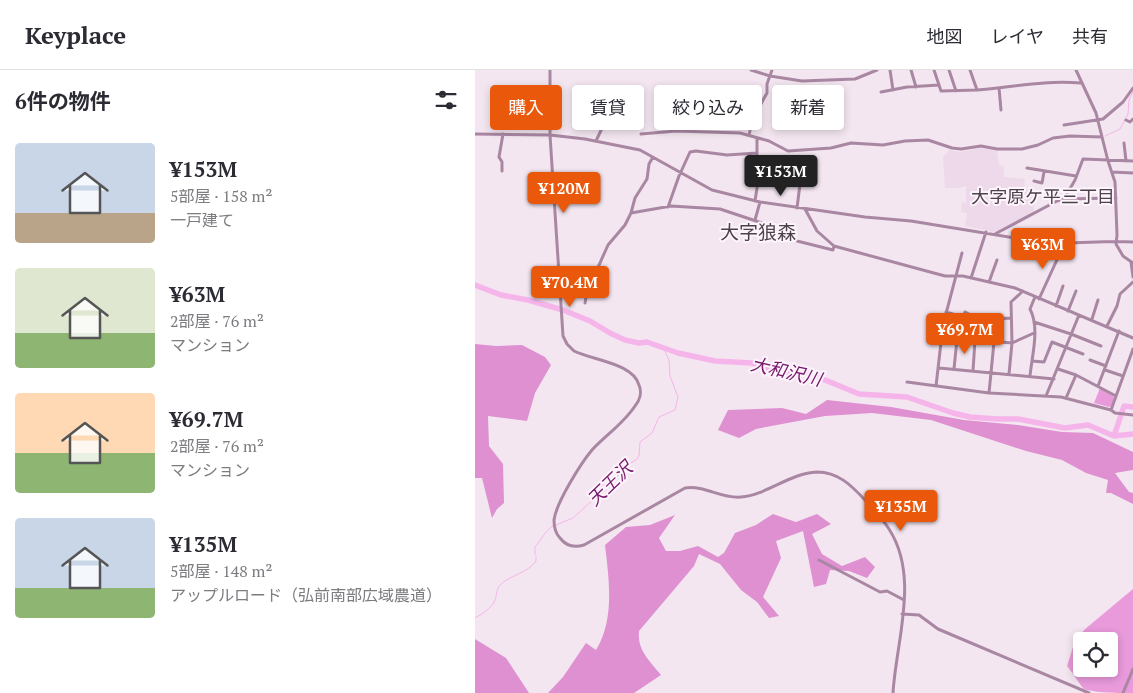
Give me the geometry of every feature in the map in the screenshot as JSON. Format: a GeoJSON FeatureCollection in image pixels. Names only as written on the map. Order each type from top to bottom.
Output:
{"type":"FeatureCollection","features":[{"type":"Feature","properties":{"kind":"street"},"geometry":{"type":"LineString","coordinates":[[549,70],[550,85]]}},
{"type":"Feature","properties":{"kind":"street"},"geometry":{"type":"LineString","coordinates":[[751,70],[770,76],[802,81],[855,79],[877,70]]}},
{"type":"Feature","properties":{"kind":"street"},"geometry":{"type":"LineString","coordinates":[[749,135],[753,118],[767,93],[772,70]]}},
{"type":"Feature","properties":{"kind":"street"},"geometry":{"type":"LineString","coordinates":[[890,70],[893,90]]}},
{"type":"Feature","properties":{"kind":"street"},"geometry":{"type":"LineString","coordinates":[[911,70],[916,87]]}},
{"type":"Feature","properties":{"kind":"street"},"geometry":{"type":"LineString","coordinates":[[934,70],[941,91],[977,90],[1042,82],[1081,82]]}},
{"type":"Feature","properties":{"kind":"street"},"geometry":{"type":"LineString","coordinates":[[949,70],[956,91]]}},
{"type":"Feature","properties":{"kind":"street"},"geometry":{"type":"LineString","coordinates":[[970,70],[977,90]]}},
{"type":"Feature","properties":{"kind":"street"},"geometry":{"type":"LineString","coordinates":[[1076,70],[1098,119],[1116,188],[1115,244],[1120,252],[1132,263],[1133,277]]}},
{"type":"Feature","properties":{"kind":"street"},"geometry":{"type":"LineString","coordinates":[[881,92],[939,85]]}},
{"type":"Feature","properties":{"kind":"street"},"geometry":{"type":"LineString","coordinates":[[999,88],[1001,110]]}},
{"type":"Feature","properties":{"kind":"street"},"geometry":{"type":"LineString","coordinates":[[1063,125],[1103,119],[1123,102],[1133,88]]}},
{"type":"Feature","properties":{"kind":"street"},"geometry":{"type":"LineString","coordinates":[[1125,120],[1129,122],[1133,119]]}},
{"type":"Feature","properties":{"kind":"street"},"geometry":{"type":"LineString","coordinates":[[550,130],[563,336],[570,348],[581,354],[629,371],[636,378],[641,391],[635,406],[591,452],[567,490],[555,518],[555,529],[562,540],[572,546],[584,545],[685,488],[701,488],[722,495],[743,497],[805,474],[826,473],[839,477],[853,487],[890,529],[902,562],[905,582],[904,600],[893,693]]}},
{"type":"Feature","properties":{"kind":"street"},"geometry":{"type":"LineString","coordinates":[[596,141],[601,130]]}},
{"type":"Feature","properties":{"kind":"street"},"geometry":{"type":"LineString","coordinates":[[641,134],[683,131],[732,133],[749,135],[788,151],[831,148],[851,143],[883,146],[905,141],[928,140],[961,149],[981,146],[997,149],[1023,149],[1053,138],[1070,136],[1102,137]]}},
{"type":"Feature","properties":{"kind":"street"},"geometry":{"type":"LineString","coordinates":[[475,134],[571,136],[636,149],[712,190],[760,202],[865,217],[901,219],[1039,242],[1061,243],[1116,240],[1133,242]]}},
{"type":"Feature","properties":{"kind":"street"},"geometry":{"type":"LineString","coordinates":[[502,171],[499,157],[503,134]]}},
{"type":"Feature","properties":{"kind":"street"},"geometry":{"type":"LineString","coordinates":[[755,201],[757,188],[757,139]]}},
{"type":"Feature","properties":{"kind":"street"},"geometry":{"type":"LineString","coordinates":[[1124,143],[1126,162]]}},
{"type":"Feature","properties":{"kind":"street"},"geometry":{"type":"LineString","coordinates":[[668,207],[689,153],[693,151],[727,155],[757,153]]}},
{"type":"Feature","properties":{"kind":"street"},"geometry":{"type":"LineString","coordinates":[[585,303],[587,292],[608,245],[625,225],[635,198],[647,179],[649,164],[653,157]]}},
{"type":"Feature","properties":{"kind":"street"},"geometry":{"type":"LineString","coordinates":[[1063,199],[1083,159],[1133,161]]}},
{"type":"Feature","properties":{"kind":"street"},"geometry":{"type":"LineString","coordinates":[[797,208],[802,168]]}},
{"type":"Feature","properties":{"kind":"street"},"geometry":{"type":"LineString","coordinates":[[1027,168],[1076,176]]}},
{"type":"Feature","properties":{"kind":"street"},"geometry":{"type":"LineString","coordinates":[[1034,181],[1042,183],[1044,172]]}},
{"type":"Feature","properties":{"kind":"street"},"geometry":{"type":"LineString","coordinates":[[1111,172],[1133,173]]}},
{"type":"Feature","properties":{"kind":"street"},"geometry":{"type":"LineString","coordinates":[[995,234],[1063,199],[1116,198]]}},
{"type":"Feature","properties":{"kind":"street"},"geometry":{"type":"LineString","coordinates":[[755,220],[760,202]]}},
{"type":"Feature","properties":{"kind":"street"},"geometry":{"type":"LineString","coordinates":[[631,213],[668,207],[715,208],[755,220],[797,241],[833,250],[834,246]]}},
{"type":"Feature","properties":{"kind":"street"},"geometry":{"type":"LineString","coordinates":[[805,208],[817,231],[834,246],[945,276],[956,275],[1023,291],[1133,337]]}},
{"type":"Feature","properties":{"kind":"street"},"geometry":{"type":"LineString","coordinates":[[971,278],[986,232]]}},
{"type":"Feature","properties":{"kind":"street"},"geometry":{"type":"LineString","coordinates":[[1030,376],[1034,322],[1030,308],[1061,251],[1061,243]]}},
{"type":"Feature","properties":{"kind":"street"},"geometry":{"type":"LineString","coordinates":[[936,386],[943,325],[962,254]]}},
{"type":"Feature","properties":{"kind":"street"},"geometry":{"type":"LineString","coordinates":[[989,282],[997,260]]}},
{"type":"Feature","properties":{"kind":"street"},"geometry":{"type":"LineString","coordinates":[[1107,326],[1117,306],[1120,294],[1133,282]]}},
{"type":"Feature","properties":{"kind":"street"},"geometry":{"type":"LineString","coordinates":[[1056,306],[1063,286]]}},
{"type":"Feature","properties":{"kind":"street"},"geometry":{"type":"LineString","coordinates":[[1068,310],[1076,290]]}},
{"type":"Feature","properties":{"kind":"street"},"geometry":{"type":"LineString","coordinates":[[1009,374],[1012,343],[1011,302],[1023,291]]}},
{"type":"Feature","properties":{"kind":"street"},"geometry":{"type":"LineString","coordinates":[[1092,319],[1098,300]]}},
{"type":"Feature","properties":{"kind":"street"},"geometry":{"type":"LineString","coordinates":[[946,312],[963,317]]}},
{"type":"Feature","properties":{"kind":"street"},"geometry":{"type":"LineString","coordinates":[[954,369],[958,329],[965,312],[981,320],[1011,318]]}},
{"type":"Feature","properties":{"kind":"street"},"geometry":{"type":"LineString","coordinates":[[1047,396],[1079,315]]}},
{"type":"Feature","properties":{"kind":"street"},"geometry":{"type":"LineString","coordinates":[[1034,322],[1101,346]]}},
{"type":"Feature","properties":{"kind":"street"},"geometry":{"type":"LineString","coordinates":[[1098,386],[1119,331]]}},
{"type":"Feature","properties":{"kind":"street"},"geometry":{"type":"LineString","coordinates":[[957,338],[1012,343],[1034,333]]}},
{"type":"Feature","properties":{"kind":"street"},"geometry":{"type":"LineString","coordinates":[[973,371],[975,340]]}},
{"type":"Feature","properties":{"kind":"street"},"geometry":{"type":"LineString","coordinates":[[989,393],[994,342]]}},
{"type":"Feature","properties":{"kind":"street"},"geometry":{"type":"LineString","coordinates":[[1031,361],[1044,362],[1052,342],[1083,354]]}},
{"type":"Feature","properties":{"kind":"street"},"geometry":{"type":"LineString","coordinates":[[1111,410],[1133,349]]}},
{"type":"Feature","properties":{"kind":"street"},"geometry":{"type":"LineString","coordinates":[[1090,360],[1123,376]]}},
{"type":"Feature","properties":{"kind":"street"},"geometry":{"type":"LineString","coordinates":[[939,368],[1054,378]]}},
{"type":"Feature","properties":{"kind":"street"},"geometry":{"type":"LineString","coordinates":[[1058,369],[1076,375],[1116,396]]}},
{"type":"Feature","properties":{"kind":"street"},"geometry":{"type":"LineString","coordinates":[[1066,398],[1076,375]]}},
{"type":"Feature","properties":{"kind":"street"},"geometry":{"type":"LineString","coordinates":[[907,382],[989,393],[1066,398],[1111,410],[1115,413],[1133,416]]}},
{"type":"Feature","properties":{"kind":"street"},"geometry":{"type":"LineString","coordinates":[[819,560],[880,592],[887,591],[904,600]]}},
{"type":"Feature","properties":{"kind":"street"},"geometry":{"type":"LineString","coordinates":[[902,614],[919,615],[938,629],[1089,693]]}},
{"type":"Feature","properties":{"kind":"street"},"geometry":{"type":"LineString","coordinates":[[1123,693],[1133,669]]}},
{"type":"Feature","properties":{"kind":"shaded area"},"geometry":{"type":"Polygon","coordinates":[[[982,148],[997,151],[999,165],[1004,166],[1004,177],[1025,179],[1024,190],[1033,189],[1034,212],[998,233],[965,226],[967,213],[961,212],[962,202],[966,203],[966,186],[945,188],[943,157],[949,150],[960,152],[982,148]]]}},
{"type":"Feature","properties":{"kind":"shaded area"},"geometry":{"type":"Polygon","coordinates":[[[475,344],[496,346],[522,345],[545,357],[551,365],[535,393],[527,421],[488,416],[489,446],[503,464],[504,503],[497,509],[492,518],[482,478],[475,478],[475,344]]]}},
{"type":"Feature","properties":{"kind":"shaded area"},"geometry":{"type":"Polygon","coordinates":[[[1100,388],[1113,396],[1111,406],[1094,403],[1100,388]]]}},
{"type":"Feature","properties":{"kind":"shaded area"},"geometry":{"type":"Polygon","coordinates":[[[827,400],[891,407],[964,420],[1018,425],[1062,432],[1093,433],[1133,452],[1133,470],[1115,473],[1129,492],[1133,493],[1133,504],[1111,493],[1106,493],[1108,480],[1086,473],[1062,460],[1026,451],[931,420],[872,413],[825,416],[756,429],[739,438],[718,430],[728,410],[782,408],[806,414],[827,400]]]}},
{"type":"Feature","properties":{"kind":"shaded area"},"geometry":{"type":"Polygon","coordinates":[[[773,514],[796,522],[817,514],[831,524],[812,534],[822,554],[842,566],[865,557],[875,567],[867,578],[849,571],[830,570],[826,584],[814,587],[803,531],[776,541],[781,558],[763,597],[779,616],[769,618],[757,602],[741,590],[720,564],[699,554],[694,566],[639,631],[642,649],[661,675],[634,693],[548,693],[563,677],[586,643],[596,650],[602,638],[606,625],[609,599],[605,545],[626,527],[650,525],[675,515],[659,538],[666,551],[680,551],[698,546],[718,557],[724,553],[735,533],[756,525],[773,514]]]}},
{"type":"Feature","properties":{"kind":"shaded area"},"geometry":{"type":"Polygon","coordinates":[[[1133,589],[1133,693],[1084,689],[1075,677],[1118,677],[1118,632],[1083,632],[1133,589]]]}},
{"type":"Feature","properties":{"kind":"shaded area"},"geometry":{"type":"Polygon","coordinates":[[[475,639],[506,658],[529,693],[475,693],[475,639]]]}},
{"type":"Feature","properties":{"kind":"shaded area"},"geometry":{"type":"Polygon","coordinates":[[[1073,647],[1073,674],[1067,666],[1073,647]]]}},
{"type":"Feature","properties":{"kind":"waterway"},"geometry":{"type":"LineString","coordinates":[[1105,136],[1120,129],[1128,114],[1129,100],[1133,91]]}},
{"type":"Feature","properties":{"kind":"waterway","name":"大和沢川"},"geometry":{"type":"LineString","coordinates":[[475,285],[501,295],[563,310],[590,321],[625,340],[639,343],[647,342],[678,353],[715,361],[752,363],[782,374],[808,373],[859,394],[907,397],[970,417],[1018,419],[1065,428],[1088,425],[1114,436],[1133,434]]}},
{"type":"Feature","properties":{"kind":"waterway","name":"天王沢"},"geometry":{"type":"LineString","coordinates":[[556,525],[573,518],[594,499],[602,486],[615,479],[627,465],[636,460],[639,456],[640,442],[652,433],[659,417],[675,410],[678,397],[670,376],[669,360],[664,349]]}},
{"type":"Feature","properties":{"kind":"waterway"},"geometry":{"type":"LineString","coordinates":[[1114,436],[1124,406],[1133,407]]}},
{"type":"Feature","properties":{"kind":"waterway","name":"天王沢"},"geometry":{"type":"LineString","coordinates":[[535,555],[535,547],[545,533],[553,526]]}},
{"type":"Feature","properties":{"kind":"waterway","name":"天王沢"},"geometry":{"type":"LineString","coordinates":[[475,618],[492,606],[500,585],[533,565],[536,557]]}},
{"type":"Feature","properties":{"kind":"district","name":"大字原ケ平三丁目"},"geometry":{"type":"Point","coordinates":[1043,197]}},
{"type":"Feature","properties":{"kind":"district","name":"大字狼森"},"geometry":{"type":"Point","coordinates":[758,232]}}]}
